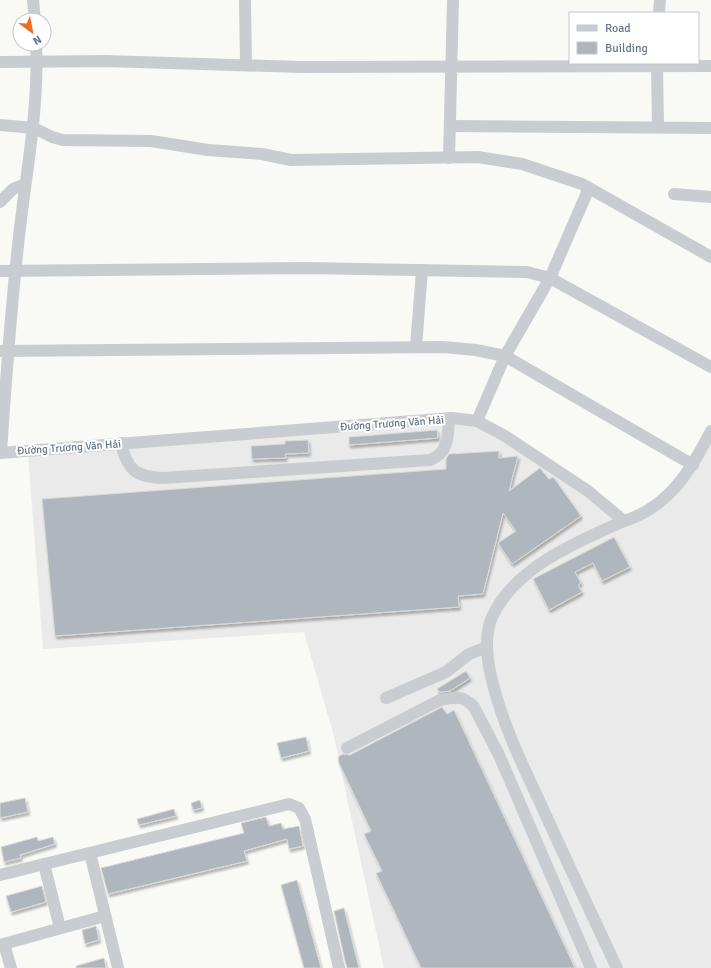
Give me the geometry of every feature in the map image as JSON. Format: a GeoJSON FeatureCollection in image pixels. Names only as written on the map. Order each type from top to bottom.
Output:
{"type":"FeatureCollection","features":[{"type":"Feature","properties":{"kind":"street"},"geometry":{"type":"LineString","coordinates":[[34,0],[34,12]]}},
{"type":"Feature","properties":{"kind":"street"},"geometry":{"type":"LineString","coordinates":[[245,0],[246,65]]}},
{"type":"Feature","properties":{"kind":"street"},"geometry":{"type":"LineString","coordinates":[[449,158],[453,0]]}},
{"type":"Feature","properties":{"kind":"street"},"geometry":{"type":"LineString","coordinates":[[659,12],[660,0]]}},
{"type":"Feature","properties":{"kind":"street"},"geometry":{"type":"LineString","coordinates":[[1,453],[4,351],[25,184],[34,128],[36,52]]}},
{"type":"Feature","properties":{"kind":"street"},"geometry":{"type":"LineString","coordinates":[[0,62],[106,61],[300,67],[711,66]]}},
{"type":"Feature","properties":{"kind":"street"},"geometry":{"type":"LineString","coordinates":[[657,65],[658,127]]}},
{"type":"Feature","properties":{"kind":"street"},"geometry":{"type":"LineString","coordinates":[[0,125],[34,128],[52,137],[63,140],[151,141],[208,150],[262,154],[291,160],[478,157],[500,159],[543,170],[589,188],[711,257]]}},
{"type":"Feature","properties":{"kind":"street"},"geometry":{"type":"LineString","coordinates":[[450,126],[711,128]]}},
{"type":"Feature","properties":{"kind":"street"},"geometry":{"type":"LineString","coordinates":[[0,202],[13,189],[25,184]]}},
{"type":"Feature","properties":{"kind":"street"},"geometry":{"type":"LineString","coordinates":[[0,188],[13,189]]}},
{"type":"Feature","properties":{"kind":"street"},"geometry":{"type":"LineString","coordinates":[[477,421],[505,356],[550,278],[589,188]]}},
{"type":"Feature","properties":{"kind":"street"},"geometry":{"type":"LineString","coordinates":[[674,194],[711,197]]}},
{"type":"Feature","properties":{"kind":"street"},"geometry":{"type":"LineString","coordinates":[[0,271],[306,268],[518,271],[536,273],[550,278],[711,367]]}},
{"type":"Feature","properties":{"kind":"street"},"geometry":{"type":"LineString","coordinates":[[416,347],[422,270]]}},
{"type":"Feature","properties":{"kind":"street"},"geometry":{"type":"LineString","coordinates":[[4,351],[416,347],[465,348],[505,356],[693,465]]}},
{"type":"Feature","properties":{"kind":"street"},"geometry":{"type":"LineString","coordinates":[[121,443],[125,459],[130,466],[146,477],[163,478],[422,460],[435,458],[445,448],[449,418]]}},
{"type":"Feature","properties":{"kind":"street","name":"Đường Trương Văn Hải"},"geometry":{"type":"LineString","coordinates":[[1,453],[449,418],[477,421],[506,436],[588,491],[624,521]]}},
{"type":"Feature","properties":{"kind":"street"},"geometry":{"type":"LineString","coordinates":[[617,968],[511,737],[494,688],[487,647],[488,633],[492,618],[499,605],[537,566],[586,538],[639,516],[669,495],[693,465],[711,432]]}},
{"type":"Feature","properties":{"kind":"street"},"geometry":{"type":"LineString","coordinates":[[386,698],[446,672],[469,654],[487,647]]}},
{"type":"Feature","properties":{"kind":"street"},"geometry":{"type":"LineString","coordinates":[[347,748],[440,700],[457,697],[470,702],[499,755],[591,968]]}},
{"type":"Feature","properties":{"kind":"street"},"geometry":{"type":"LineString","coordinates":[[0,875],[290,804],[299,808],[305,819],[339,968]]}},
{"type":"Feature","properties":{"kind":"street"},"geometry":{"type":"LineString","coordinates":[[90,853],[118,968]]}},
{"type":"Feature","properties":{"kind":"street"},"geometry":{"type":"LineString","coordinates":[[44,864],[60,928]]}},
{"type":"Feature","properties":{"kind":"street"},"geometry":{"type":"LineString","coordinates":[[11,968],[2,944],[105,916]]}},
{"type":"Feature","properties":{"kind":"shaded area"},"geometry":{"type":"Polygon","coordinates":[[[453,421],[476,424],[586,494],[618,520],[548,555],[489,618],[491,689],[613,968],[384,968],[333,733],[304,632],[43,649],[28,454],[453,421]]]}},
{"type":"Feature","properties":{"kind":"shaded area"},"geometry":{"type":"Polygon","coordinates":[[[711,438],[711,968],[620,968],[529,771],[497,687],[490,647],[495,619],[515,591],[552,560],[639,519],[711,438]]]}},
{"type":"Feature","properties":{"kind":"building"},"geometry":{"type":"Polygon","coordinates":[[[437,430],[438,438],[349,445],[349,437],[437,430]]]}},
{"type":"Feature","properties":{"kind":"building"},"geometry":{"type":"Polygon","coordinates":[[[308,440],[309,453],[285,454],[286,458],[252,459],[251,446],[285,444],[285,441],[308,440]]]}},
{"type":"Feature","properties":{"kind":"building"},"geometry":{"type":"Polygon","coordinates":[[[499,451],[499,458],[518,456],[509,491],[540,468],[549,479],[554,478],[581,516],[512,564],[498,543],[516,531],[503,513],[483,594],[458,596],[459,607],[55,636],[42,499],[446,469],[446,459],[449,454],[499,451]]]}},
{"type":"Feature","properties":{"kind":"building"},"geometry":{"type":"Polygon","coordinates":[[[614,537],[630,567],[602,581],[593,563],[575,572],[581,583],[578,585],[582,592],[549,610],[533,579],[614,537]]]}},
{"type":"Feature","properties":{"kind":"building"},"geometry":{"type":"Polygon","coordinates":[[[466,671],[470,678],[450,691],[440,692],[437,689],[466,671]]]}},
{"type":"Feature","properties":{"kind":"building"},"geometry":{"type":"Polygon","coordinates":[[[442,707],[447,714],[454,710],[575,968],[421,968],[376,873],[382,871],[364,834],[371,831],[339,763],[338,757],[343,754],[350,755],[442,707]]]}},
{"type":"Feature","properties":{"kind":"building"},"geometry":{"type":"Polygon","coordinates":[[[306,737],[309,751],[281,758],[277,743],[306,737]]]}},
{"type":"Feature","properties":{"kind":"building"},"geometry":{"type":"Polygon","coordinates":[[[25,798],[28,812],[0,818],[0,803],[25,798]]]}},
{"type":"Feature","properties":{"kind":"building"},"geometry":{"type":"Polygon","coordinates":[[[200,800],[202,808],[193,810],[191,803],[200,800]]]}},
{"type":"Feature","properties":{"kind":"building"},"geometry":{"type":"Polygon","coordinates":[[[174,809],[176,816],[139,825],[137,819],[174,809]]]}},
{"type":"Feature","properties":{"kind":"building"},"geometry":{"type":"Polygon","coordinates":[[[266,817],[269,826],[281,823],[283,829],[299,826],[303,846],[289,849],[287,839],[244,851],[247,861],[108,894],[101,868],[244,833],[241,823],[266,817]]]}},
{"type":"Feature","properties":{"kind":"building"},"geometry":{"type":"Polygon","coordinates":[[[37,837],[38,841],[53,837],[55,844],[20,855],[21,858],[4,862],[1,847],[37,837]]]}},
{"type":"Feature","properties":{"kind":"building"},"geometry":{"type":"Polygon","coordinates":[[[297,880],[321,968],[304,968],[281,885],[297,880]]]}},
{"type":"Feature","properties":{"kind":"building"},"geometry":{"type":"Polygon","coordinates":[[[42,886],[46,902],[11,912],[6,896],[42,886]]]}},
{"type":"Feature","properties":{"kind":"building"},"geometry":{"type":"Polygon","coordinates":[[[344,908],[359,968],[347,968],[345,961],[334,911],[344,908]]]}},
{"type":"Feature","properties":{"kind":"building"},"geometry":{"type":"Polygon","coordinates":[[[96,926],[99,940],[85,944],[82,930],[96,926]]]}},
{"type":"Feature","properties":{"kind":"building"},"geometry":{"type":"Polygon","coordinates":[[[104,958],[106,968],[76,968],[76,966],[104,958]]]}}]}
